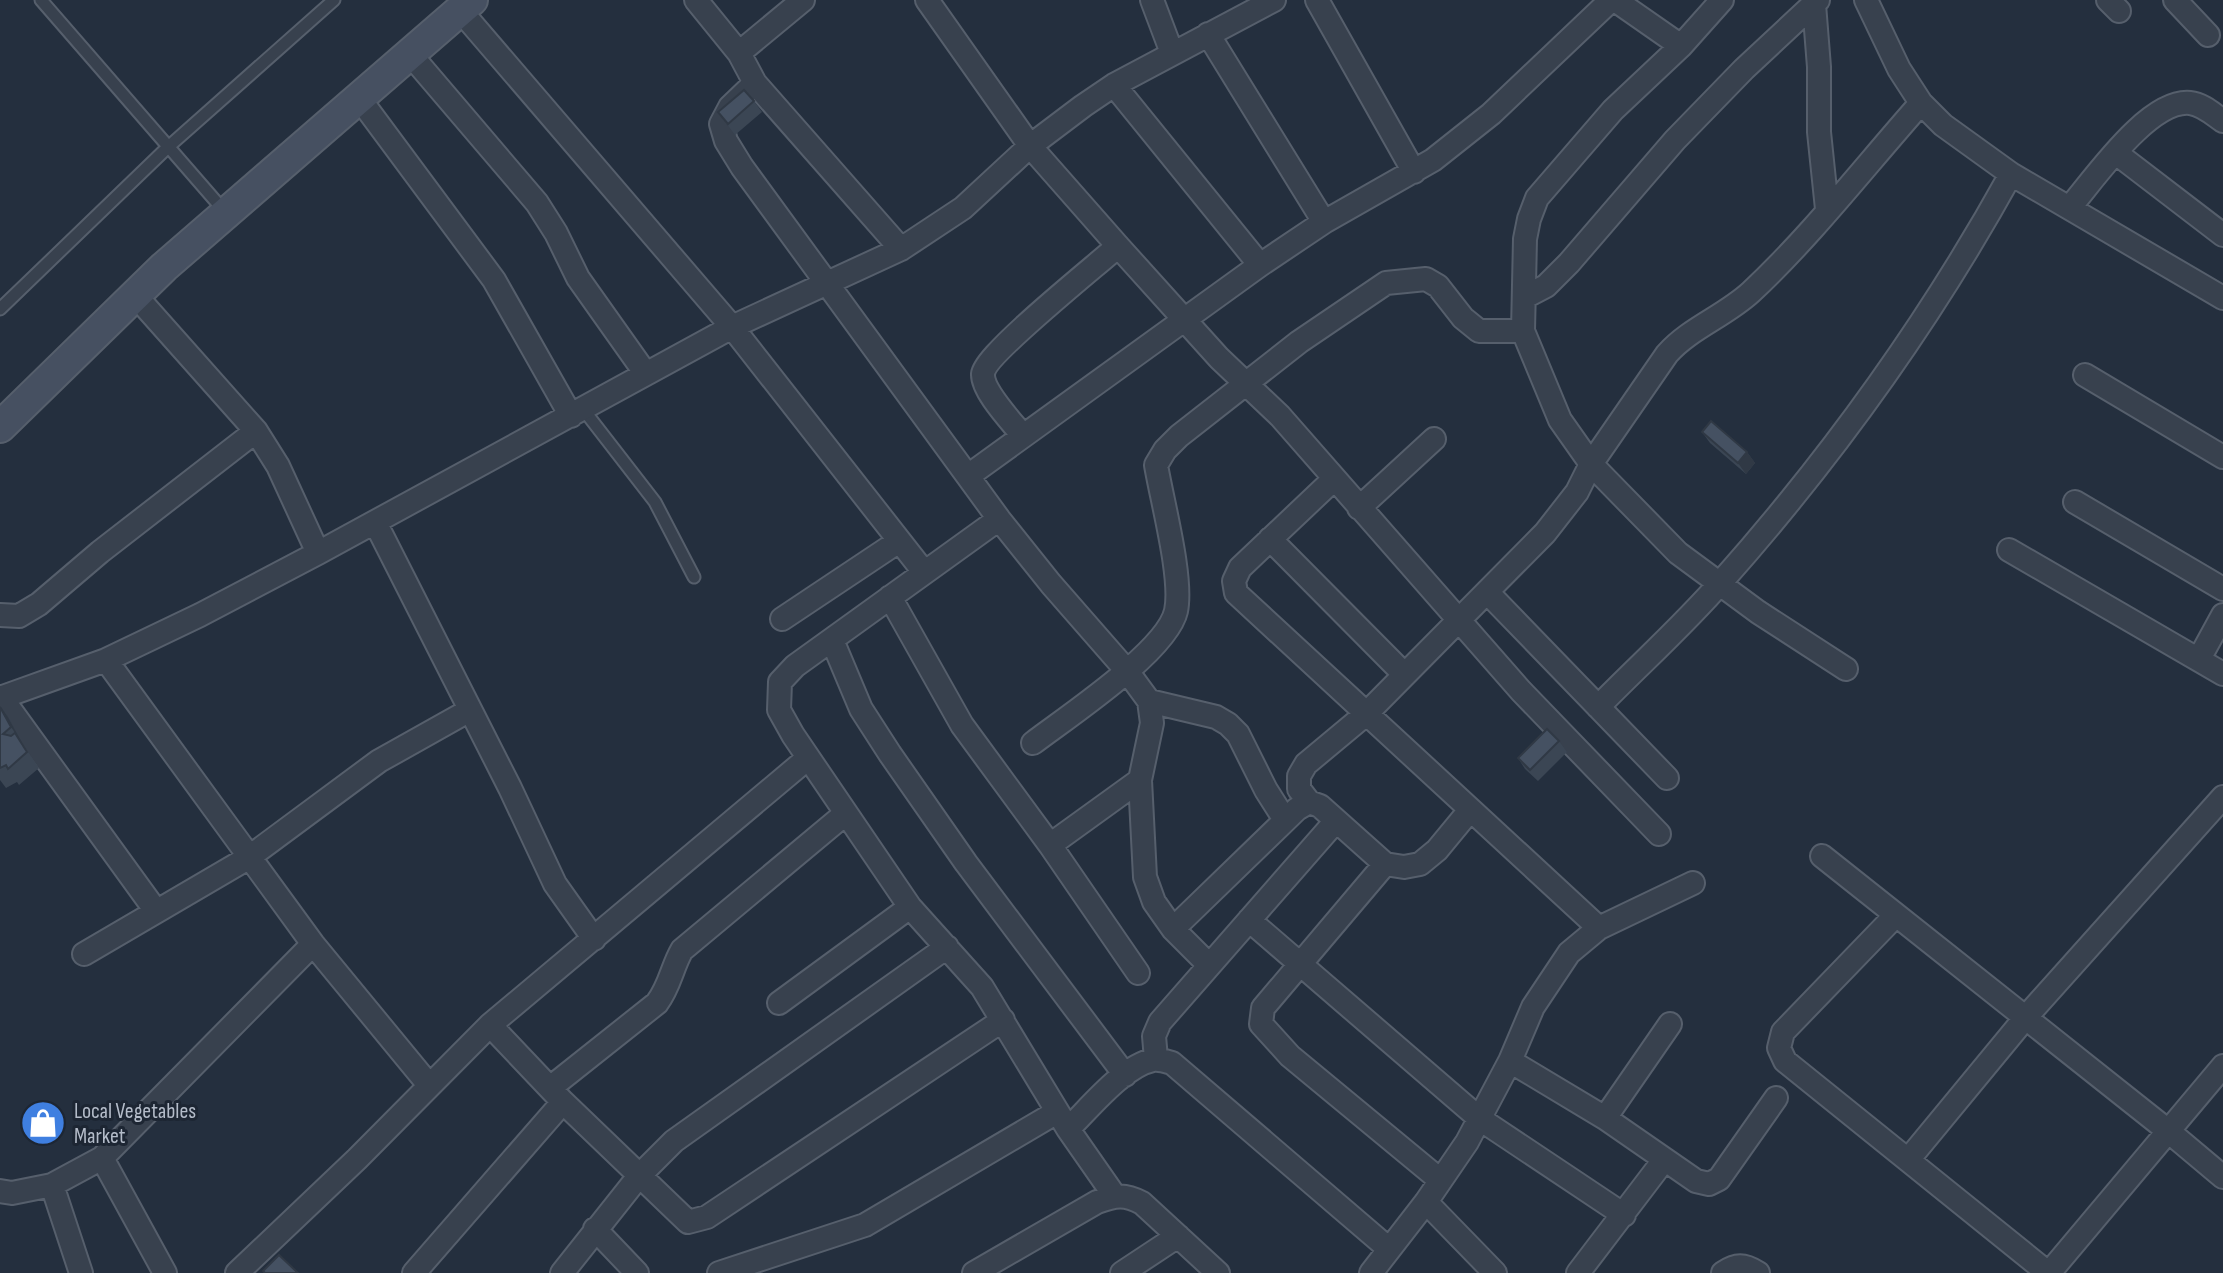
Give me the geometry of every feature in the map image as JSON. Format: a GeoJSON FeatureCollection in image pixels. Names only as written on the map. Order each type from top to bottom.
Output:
{"type":"FeatureCollection","features":[{"type":"Feature","properties":{"kind":"main road"},"geometry":{"type":"LineString","coordinates":[[0,427],[135,295],[466,5]]}},
{"type":"Feature","properties":{"kind":"street"},"geometry":{"type":"LineString","coordinates":[[696,0],[739,53],[755,83],[901,249]]}},
{"type":"Feature","properties":{"kind":"street"},"geometry":{"type":"LineString","coordinates":[[739,53],[803,0]]}},
{"type":"Feature","properties":{"kind":"street"},"geometry":{"type":"LineString","coordinates":[[927,0],[1030,146],[1184,320],[1280,416],[1571,744],[1659,834]]}},
{"type":"Feature","properties":{"kind":"street"},"geometry":{"type":"LineString","coordinates":[[1152,0],[1172,53]]}},
{"type":"Feature","properties":{"kind":"street"},"geometry":{"type":"LineString","coordinates":[[156,911],[1,698],[106,660],[318,553],[732,327],[901,249],[963,208],[1030,146],[1114,85],[1274,0]]}},
{"type":"Feature","properties":{"kind":"street"},"geometry":{"type":"LineString","coordinates":[[1317,0],[1414,172]]}},
{"type":"Feature","properties":{"kind":"street"},"geometry":{"type":"LineString","coordinates":[[968,476],[1260,265],[1324,222],[1433,160],[1491,114],[1613,0],[1681,46]]}},
{"type":"Feature","properties":{"kind":"street"},"geometry":{"type":"LineString","coordinates":[[1722,0],[1681,46],[1613,110],[1537,198],[1525,239],[1523,331],[1560,420],[1591,464],[1678,553],[1758,612],[1846,669]]}},
{"type":"Feature","properties":{"kind":"street"},"geometry":{"type":"LineString","coordinates":[[1866,0],[1888,48],[1921,103],[1943,125],[2011,174],[2223,298]]}},
{"type":"Feature","properties":{"kind":"street"},"geometry":{"type":"LineString","coordinates":[[2175,0],[2208,35]]}},
{"type":"Feature","properties":{"kind":"street"},"geometry":{"type":"LineString","coordinates":[[1525,297],[1546,286],[1569,263],[1675,140],[1744,69],[1816,2]]}},
{"type":"Feature","properties":{"kind":"street"},"geometry":{"type":"LineString","coordinates":[[1816,2],[1819,132],[1827,209]]}},
{"type":"Feature","properties":{"kind":"street"},"geometry":{"type":"LineString","coordinates":[[466,5],[732,327],[924,572]]}},
{"type":"Feature","properties":{"kind":"street"},"geometry":{"type":"LineString","coordinates":[[1208,34],[1324,222]]}},
{"type":"Feature","properties":{"kind":"street"},"geometry":{"type":"LineString","coordinates":[[410,54],[537,203],[578,278],[646,374]]}},
{"type":"Feature","properties":{"kind":"street"},"geometry":{"type":"LineString","coordinates":[[755,83],[730,107],[721,124],[726,141],[742,167],[999,519],[1149,701],[1152,723],[1140,780],[1145,877],[1154,902],[1173,929],[1209,965]]}},
{"type":"Feature","properties":{"kind":"street"},"geometry":{"type":"LineString","coordinates":[[1114,85],[1260,265]]}},
{"type":"Feature","properties":{"kind":"street"},"geometry":{"type":"LineString","coordinates":[[359,98],[494,280],[577,412]]}},
{"type":"Feature","properties":{"kind":"street"},"geometry":{"type":"LineString","coordinates":[[1470,810],[1437,850],[1420,864],[1404,867],[1385,864],[1320,806],[1309,802],[1299,789],[1299,776],[1306,764],[1366,714],[1545,533],[1577,492],[1591,464],[1628,408],[1679,340],[1748,294],[1779,264],[1921,103]]}},
{"type":"Feature","properties":{"kind":"street"},"geometry":{"type":"LineString","coordinates":[[2070,207],[2116,153],[2164,108],[2193,103],[2223,121]]}},
{"type":"Feature","properties":{"kind":"street"},"geometry":{"type":"LineString","coordinates":[[2116,153],[2223,235]]}},
{"type":"Feature","properties":{"kind":"street"},"geometry":{"type":"LineString","coordinates":[[1598,707],[1721,583],[1797,493],[1863,405],[1971,248],[2011,174]]}},
{"type":"Feature","properties":{"kind":"street"},"geometry":{"type":"LineString","coordinates":[[1023,436],[985,386],[983,372],[991,359],[1019,332],[1118,246]]}},
{"type":"Feature","properties":{"kind":"street"},"geometry":{"type":"LineString","coordinates":[[1033,743],[1127,671],[1164,633],[1176,613],[1175,574],[1156,465],[1179,436],[1299,342],[1386,283],[1426,279],[1438,286],[1463,318],[1479,331],[1523,331]]}},
{"type":"Feature","properties":{"kind":"street"},"geometry":{"type":"LineString","coordinates":[[135,295],[256,431],[278,466],[318,553]]}},
{"type":"Feature","properties":{"kind":"street"},"geometry":{"type":"LineString","coordinates":[[2085,375],[2223,457]]}},
{"type":"Feature","properties":{"kind":"street"},"geometry":{"type":"LineString","coordinates":[[0,615],[19,616],[39,604],[100,552],[256,431]]}},
{"type":"Feature","properties":{"kind":"street"},"geometry":{"type":"LineString","coordinates":[[1359,508],[1434,439]]}},
{"type":"Feature","properties":{"kind":"street"},"geometry":{"type":"LineString","coordinates":[[1334,479],[1240,568],[1234,581],[1236,593],[1599,928]]}},
{"type":"Feature","properties":{"kind":"street"},"geometry":{"type":"LineString","coordinates":[[2075,502],[2223,589]]}},
{"type":"Feature","properties":{"kind":"street"},"geometry":{"type":"LineString","coordinates":[[999,519],[795,666],[780,682],[779,710],[845,814],[910,907],[982,987],[1063,1121],[1114,1195]]}},
{"type":"Feature","properties":{"kind":"street"},"geometry":{"type":"LineString","coordinates":[[375,522],[555,884],[594,939]]}},
{"type":"Feature","properties":{"kind":"street"},"geometry":{"type":"LineString","coordinates":[[1270,539],[1404,674]]}},
{"type":"Feature","properties":{"kind":"street"},"geometry":{"type":"LineString","coordinates":[[782,619],[899,541]]}},
{"type":"Feature","properties":{"kind":"street"},"geometry":{"type":"LineString","coordinates":[[2009,550],[2223,674]]}},
{"type":"Feature","properties":{"kind":"street"},"geometry":{"type":"LineString","coordinates":[[1487,592],[1667,778]]}},
{"type":"Feature","properties":{"kind":"street"},"geometry":{"type":"LineString","coordinates":[[890,597],[962,725],[1138,973]]}},
{"type":"Feature","properties":{"kind":"street"},"geometry":{"type":"LineString","coordinates":[[2199,659],[2223,615]]}},
{"type":"Feature","properties":{"kind":"street"},"geometry":{"type":"LineString","coordinates":[[832,640],[861,709],[890,754],[966,863],[1125,1075]]}},
{"type":"Feature","properties":{"kind":"street"},"geometry":{"type":"LineString","coordinates":[[106,660],[313,944],[429,1085]]}},
{"type":"Feature","properties":{"kind":"street"},"geometry":{"type":"LineString","coordinates":[[1149,701],[1216,717],[1228,724],[1238,734],[1285,820]]}},
{"type":"Feature","properties":{"kind":"street"},"geometry":{"type":"LineString","coordinates":[[84,954],[248,858],[379,761],[470,710]]}},
{"type":"Feature","properties":{"kind":"street"},"geometry":{"type":"LineString","coordinates":[[237,1273],[490,1025],[808,758]]}},
{"type":"Feature","properties":{"kind":"street"},"geometry":{"type":"LineString","coordinates":[[1050,845],[1140,780]]}},
{"type":"Feature","properties":{"kind":"street"},"geometry":{"type":"LineString","coordinates":[[1908,1160],[2026,1017],[2223,797]]}},
{"type":"Feature","properties":{"kind":"street"},"geometry":{"type":"LineString","coordinates":[[1173,929],[1285,820],[1309,802]]}},
{"type":"Feature","properties":{"kind":"street"},"geometry":{"type":"LineString","coordinates":[[414,1273],[556,1095],[657,1003],[667,989],[682,950],[845,814]]}},
{"type":"Feature","properties":{"kind":"street"},"geometry":{"type":"LineString","coordinates":[[1156,1059],[1154,1036],[1160,1022],[1335,822]]}},
{"type":"Feature","properties":{"kind":"street"},"geometry":{"type":"LineString","coordinates":[[1822,856],[2223,1177]]}},
{"type":"Feature","properties":{"kind":"street"},"geometry":{"type":"LineString","coordinates":[[1385,864],[1263,1008],[1261,1024],[1290,1056],[1440,1180]]}},
{"type":"Feature","properties":{"kind":"street"},"geometry":{"type":"LineString","coordinates":[[1376,1271],[1480,1119],[1533,1007],[1569,953],[1599,928],[1693,883]]}},
{"type":"Feature","properties":{"kind":"street"},"geometry":{"type":"LineString","coordinates":[[779,1003],[910,907]]}},
{"type":"Feature","properties":{"kind":"street"},"geometry":{"type":"LineString","coordinates":[[1896,915],[1783,1032],[1779,1048],[1785,1061],[2049,1273],[2223,1066]]}},
{"type":"Feature","properties":{"kind":"street"},"geometry":{"type":"LineString","coordinates":[[1249,920],[1480,1119],[1624,1215]]}},
{"type":"Feature","properties":{"kind":"street"},"geometry":{"type":"LineString","coordinates":[[0,1191],[12,1193],[52,1185],[102,1158],[313,944]]}},
{"type":"Feature","properties":{"kind":"street"},"geometry":{"type":"LineString","coordinates":[[562,1273],[639,1176],[674,1141],[947,947]]}},
{"type":"Feature","properties":{"kind":"street"},"geometry":{"type":"LineString","coordinates":[[490,1025],[556,1095],[688,1222],[707,1217],[1003,1020]]}},
{"type":"Feature","properties":{"kind":"street"},"geometry":{"type":"LineString","coordinates":[[1605,1118],[1670,1024]]}},
{"type":"Feature","properties":{"kind":"street"},"geometry":{"type":"LineString","coordinates":[[719,1273],[865,1225],[1063,1121],[1139,1065],[1156,1059],[1172,1063],[1186,1072],[1389,1249]]}},
{"type":"Feature","properties":{"kind":"street"},"geometry":{"type":"LineString","coordinates":[[1510,1061],[1605,1118],[1696,1181],[1709,1184],[1719,1179],[1776,1098]]}},
{"type":"Feature","properties":{"kind":"street"},"geometry":{"type":"LineString","coordinates":[[102,1158],[165,1273]]}},
{"type":"Feature","properties":{"kind":"street"},"geometry":{"type":"LineString","coordinates":[[1578,1273],[1664,1160]]}},
{"type":"Feature","properties":{"kind":"street"},"geometry":{"type":"LineString","coordinates":[[52,1185],[81,1273]]}},
{"type":"Feature","properties":{"kind":"street"},"geometry":{"type":"LineString","coordinates":[[974,1273],[1114,1195],[1128,1195],[1142,1203],[1218,1273]]}},
{"type":"Feature","properties":{"kind":"street"},"geometry":{"type":"LineString","coordinates":[[1426,1202],[1495,1273]]}},
{"type":"Feature","properties":{"kind":"street"},"geometry":{"type":"LineString","coordinates":[[595,1229],[637,1273]]}},
{"type":"Feature","properties":{"kind":"street"},"geometry":{"type":"LineString","coordinates":[[1122,1273],[1178,1236]]}},
{"type":"Feature","properties":{"kind":"street"},"geometry":{"type":"LineString","coordinates":[[1723,1273],[1734,1266],[1748,1267],[1758,1273]]}},
{"type":"Feature","properties":{"kind":"lane"},"geometry":{"type":"LineString","coordinates":[[41,0],[226,213]]}},
{"type":"Feature","properties":{"kind":"lane"},"geometry":{"type":"LineString","coordinates":[[0,309],[167,148],[334,0]]}},
{"type":"Feature","properties":{"kind":"lane"},"geometry":{"type":"LineString","coordinates":[[577,412],[655,502],[694,577]]}},
{"type":"Feature","properties":{"kind":"building"},"geometry":{"type":"Polygon","coordinates":[[[744,90],[754,101],[728,124],[718,112],[744,90]]]}},
{"type":"Feature","properties":{"kind":"building"},"geometry":{"type":"Polygon","coordinates":[[[1711,421],[1747,452],[1738,463],[1702,432],[1711,421]]]}},
{"type":"Feature","properties":{"kind":"building"},"geometry":{"type":"Polygon","coordinates":[[[0,707],[11,727],[3,734],[11,736],[15,733],[27,752],[8,769],[6,765],[0,768],[0,707]]]}},
{"type":"Feature","properties":{"kind":"building"},"geometry":{"type":"Polygon","coordinates":[[[1547,729],[1559,741],[1530,770],[1518,758],[1547,729]]]}},
{"type":"Feature","properties":{"kind":"building"},"geometry":{"type":"Polygon","coordinates":[[[279,1255],[298,1273],[265,1273],[263,1271],[279,1255]]]}},
{"type":"Feature","properties":{"kind":"place","name":"Local Vegetables Market"},"geometry":{"type":"Point","coordinates":[43,1123]}}]}
